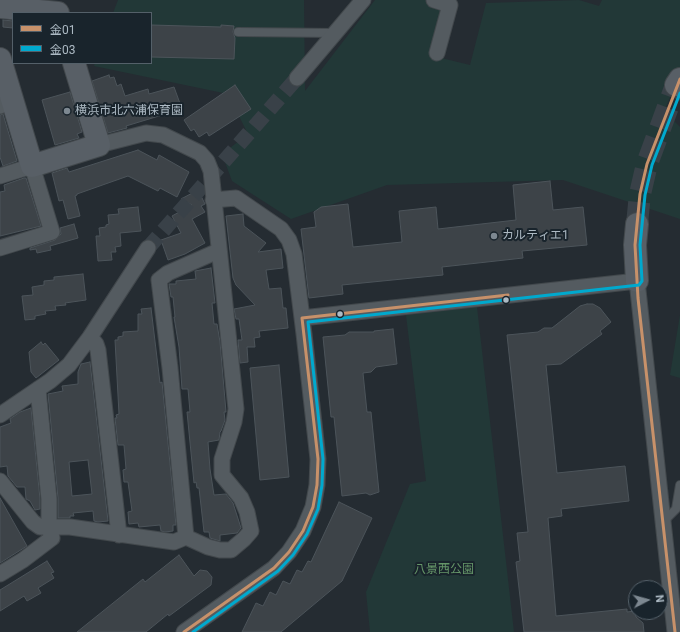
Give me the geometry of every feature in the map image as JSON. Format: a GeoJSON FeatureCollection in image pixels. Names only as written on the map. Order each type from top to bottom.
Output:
{"type":"FeatureCollection","features":[{"type":"Feature","properties":{"kind":"street"},"geometry":{"type":"LineString","coordinates":[[297,78],[363,0]]}},
{"type":"Feature","properties":{"kind":"street"},"geometry":{"type":"LineString","coordinates":[[434,0],[450,5],[437,52]]}},
{"type":"Feature","properties":{"kind":"street"},"geometry":{"type":"LineString","coordinates":[[0,7],[48,12]]}},
{"type":"Feature","properties":{"kind":"street"},"geometry":{"type":"LineString","coordinates":[[0,59],[7,104],[32,166],[52,232],[0,248]]}},
{"type":"Feature","properties":{"kind":"street"},"geometry":{"type":"LineString","coordinates":[[74,64],[99,145]]}},
{"type":"Feature","properties":{"kind":"street"},"geometry":{"type":"LineString","coordinates":[[0,176],[99,145],[146,133],[163,135],[200,154],[207,161],[211,171],[218,251],[236,409],[234,422],[222,458],[222,475],[241,498],[247,512],[251,530],[244,539],[231,550],[214,548],[186,537],[174,542],[70,527],[40,527],[33,522],[1,486]]}},
{"type":"Feature","properties":{"kind":"street"},"geometry":{"type":"LineString","coordinates":[[184,632],[274,568],[289,552],[303,531],[313,507],[317,485],[318,459],[302,318],[294,254],[289,240],[281,229],[236,198],[213,200]]}},
{"type":"Feature","properties":{"kind":"street"},"geometry":{"type":"LineString","coordinates":[[637,224],[637,281],[675,632]]}},
{"type":"Feature","properties":{"kind":"street"},"geometry":{"type":"LineString","coordinates":[[0,415],[38,389],[69,364],[90,337],[148,248]]}},
{"type":"Feature","properties":{"kind":"street"},"geometry":{"type":"LineString","coordinates":[[186,537],[170,368],[159,280],[168,273],[218,251]]}},
{"type":"Feature","properties":{"kind":"street"},"geometry":{"type":"LineString","coordinates":[[302,318],[637,281]]}},
{"type":"Feature","properties":{"kind":"street"},"geometry":{"type":"LineString","coordinates":[[90,337],[96,344],[98,350],[119,535]]}},
{"type":"Feature","properties":{"kind":"street"},"geometry":{"type":"LineString","coordinates":[[0,574],[23,560],[52,538],[49,528],[49,499],[38,389]]}},
{"type":"Feature","properties":{"kind":"lane"},"geometry":{"type":"LineString","coordinates":[[238,32],[335,34]]}},
{"type":"Feature","properties":{"kind":"lane"},"geometry":{"type":"LineString","coordinates":[[662,522],[676,510],[680,485]]}},
{"type":"Feature","properties":{"kind":"green space"},"geometry":{"type":"Polygon","coordinates":[[[118,0],[304,0],[305,91],[375,0],[434,0],[450,5],[433,56],[470,65],[486,3],[579,0],[599,6],[602,0],[680,0],[680,74],[664,111],[680,127],[680,219],[563,180],[387,185],[291,219],[232,181],[222,154],[248,134],[228,94],[94,66],[95,64],[152,64],[152,12],[113,12],[118,0]]]}},
{"type":"Feature","properties":{"kind":"green space","name":"八景西公園"},"geometry":{"type":"Polygon","coordinates":[[[477,307],[514,632],[370,632],[366,592],[410,484],[426,481],[406,315],[477,307]]]}},
{"type":"Feature","properties":{"kind":"green space"},"geometry":{"type":"Polygon","coordinates":[[[680,315],[680,378],[670,375],[680,315]]]}},
{"type":"Feature","properties":{"kind":"building"},"geometry":{"type":"Polygon","coordinates":[[[3,20],[12,21],[12,28],[3,27],[3,20]]]}},
{"type":"Feature","properties":{"kind":"building"},"geometry":{"type":"Polygon","coordinates":[[[152,25],[234,26],[234,59],[152,57],[152,25]]]}},
{"type":"Feature","properties":{"kind":"building"},"geometry":{"type":"Polygon","coordinates":[[[109,75],[110,78],[114,77],[117,86],[121,84],[125,96],[148,89],[149,94],[174,87],[182,109],[108,133],[92,81],[109,75]]]}},
{"type":"Feature","properties":{"kind":"building"},"geometry":{"type":"Polygon","coordinates":[[[235,85],[251,109],[209,136],[207,132],[199,137],[194,129],[191,131],[184,120],[235,85]]]}},
{"type":"Feature","properties":{"kind":"building"},"geometry":{"type":"Polygon","coordinates":[[[70,92],[82,132],[77,134],[79,138],[55,145],[42,100],[70,92]]]}},
{"type":"Feature","properties":{"kind":"building"},"geometry":{"type":"Polygon","coordinates":[[[3,114],[17,161],[3,166],[0,157],[0,115],[3,114]]]}},
{"type":"Feature","properties":{"kind":"building"},"geometry":{"type":"Polygon","coordinates":[[[138,150],[157,160],[159,155],[189,172],[177,197],[160,188],[158,191],[128,176],[77,194],[75,196],[80,216],[68,219],[63,200],[59,201],[52,173],[67,168],[69,172],[138,150]]]}},
{"type":"Feature","properties":{"kind":"building"},"geometry":{"type":"Polygon","coordinates":[[[26,178],[41,226],[0,236],[0,192],[5,191],[4,185],[26,178]]]}},
{"type":"Feature","properties":{"kind":"building","name":"カルティエ1"},"geometry":{"type":"Polygon","coordinates":[[[550,181],[553,210],[583,207],[587,245],[522,251],[523,258],[442,267],[443,275],[342,285],[343,294],[309,298],[301,229],[316,227],[314,212],[321,207],[348,204],[353,247],[402,242],[399,211],[436,207],[438,229],[516,220],[513,185],[550,181]]]}},
{"type":"Feature","properties":{"kind":"building"},"geometry":{"type":"Polygon","coordinates":[[[198,190],[205,204],[201,206],[205,212],[192,219],[205,243],[185,254],[168,260],[161,240],[181,233],[172,216],[192,205],[181,199],[198,190]]]}},
{"type":"Feature","properties":{"kind":"building"},"geometry":{"type":"Polygon","coordinates":[[[138,207],[141,231],[120,233],[121,246],[115,247],[116,252],[111,252],[112,260],[98,261],[96,236],[100,236],[99,228],[106,227],[106,225],[109,224],[108,215],[119,214],[118,209],[138,207]]]}},
{"type":"Feature","properties":{"kind":"building"},"geometry":{"type":"Polygon","coordinates":[[[243,214],[244,226],[266,243],[258,252],[281,249],[283,268],[266,270],[269,289],[281,288],[283,308],[286,308],[288,328],[259,331],[260,337],[254,338],[255,347],[247,347],[248,362],[240,363],[238,340],[242,340],[239,319],[236,319],[234,309],[255,305],[236,285],[233,278],[226,216],[243,214]]]}},
{"type":"Feature","properties":{"kind":"building"},"geometry":{"type":"Polygon","coordinates":[[[74,224],[78,238],[50,246],[51,250],[37,253],[36,249],[30,250],[30,248],[55,240],[61,234],[60,228],[74,224]]]}},
{"type":"Feature","properties":{"kind":"building"},"geometry":{"type":"Polygon","coordinates":[[[211,268],[215,303],[212,303],[214,324],[217,324],[220,342],[226,412],[224,412],[225,420],[220,432],[219,440],[208,442],[210,469],[214,495],[226,494],[233,503],[241,528],[237,533],[220,535],[220,541],[210,538],[209,532],[204,532],[199,488],[197,488],[196,482],[194,483],[187,412],[190,412],[188,389],[182,389],[173,297],[171,297],[169,284],[176,284],[176,281],[196,279],[195,271],[211,268]]]}},
{"type":"Feature","properties":{"kind":"building"},"geometry":{"type":"Polygon","coordinates":[[[83,274],[86,300],[55,306],[56,310],[45,311],[46,314],[35,316],[35,319],[25,320],[22,296],[33,295],[32,287],[44,285],[44,281],[54,280],[54,277],[83,274]]]}},
{"type":"Feature","properties":{"kind":"building"},"geometry":{"type":"Polygon","coordinates":[[[593,304],[600,308],[611,322],[600,331],[602,334],[561,364],[546,365],[557,473],[625,466],[629,501],[561,509],[562,516],[548,518],[556,616],[627,609],[628,620],[640,620],[643,623],[644,632],[524,632],[516,562],[520,561],[517,533],[528,532],[507,335],[538,332],[544,328],[552,328],[580,306],[593,304]]]}},
{"type":"Feature","properties":{"kind":"building"},"geometry":{"type":"Polygon","coordinates":[[[151,308],[160,383],[162,382],[176,525],[173,525],[173,531],[165,532],[161,531],[160,525],[139,527],[138,523],[129,524],[128,512],[132,511],[128,482],[124,482],[123,470],[126,469],[124,445],[118,445],[115,418],[117,418],[116,415],[119,414],[115,340],[118,340],[118,337],[123,336],[123,332],[138,331],[138,314],[142,314],[141,309],[151,308]]]}},
{"type":"Feature","properties":{"kind":"building"},"geometry":{"type":"Polygon","coordinates":[[[393,329],[397,364],[376,367],[371,372],[363,373],[367,412],[371,412],[379,492],[370,495],[366,493],[342,496],[334,417],[331,417],[323,337],[345,335],[349,332],[374,332],[393,329]]]}},
{"type":"Feature","properties":{"kind":"building"},"geometry":{"type":"Polygon","coordinates":[[[41,342],[43,345],[45,343],[59,360],[36,378],[31,372],[29,352],[41,342]]]}},
{"type":"Feature","properties":{"kind":"building"},"geometry":{"type":"Polygon","coordinates":[[[90,362],[108,521],[94,521],[93,511],[73,513],[74,516],[70,516],[70,518],[58,518],[58,498],[48,394],[63,391],[62,386],[78,384],[78,372],[81,364],[90,362]],[[88,460],[69,462],[72,496],[92,494],[88,460]]]}},
{"type":"Feature","properties":{"kind":"building"},"geometry":{"type":"Polygon","coordinates":[[[279,365],[289,477],[260,480],[250,368],[279,365]]]}},
{"type":"Feature","properties":{"kind":"building"},"geometry":{"type":"Polygon","coordinates":[[[31,408],[40,499],[40,509],[35,510],[30,501],[26,499],[25,487],[17,487],[8,476],[7,466],[0,467],[0,427],[11,423],[10,419],[20,412],[31,408]]]}},
{"type":"Feature","properties":{"kind":"building"},"geometry":{"type":"Polygon","coordinates":[[[0,498],[27,546],[0,563],[0,498]]]}},
{"type":"Feature","properties":{"kind":"building"},"geometry":{"type":"Polygon","coordinates":[[[339,502],[372,518],[342,581],[281,632],[242,632],[256,603],[263,606],[270,592],[276,595],[283,581],[290,584],[297,570],[302,572],[308,561],[311,562],[339,502]]]}},
{"type":"Feature","properties":{"kind":"building"},"geometry":{"type":"Polygon","coordinates":[[[179,555],[194,576],[200,570],[207,571],[212,577],[211,585],[169,616],[168,614],[146,632],[77,632],[143,579],[145,582],[179,555]]]}},
{"type":"Feature","properties":{"kind":"building"},"geometry":{"type":"Polygon","coordinates":[[[47,561],[54,572],[51,573],[54,578],[38,588],[41,593],[27,601],[24,596],[0,611],[0,590],[47,561]]]}},
{"type":"Feature","properties":{"kind":"tunnel"},"geometry":{"type":"LineString","coordinates":[[148,248],[297,78]]}},
{"type":"Feature","properties":{"kind":"tunnel"},"geometry":{"type":"LineString","coordinates":[[637,224],[640,194],[647,164],[676,85]]}},
{"type":"Feature","properties":{"kind":"transit line","name":"金01"},"geometry":{"type":"LineString","coordinates":[[675,632],[638,298],[635,245],[640,194],[647,164],[680,79]]}},
{"type":"Feature","properties":{"kind":"transit line","name":"金03"},"geometry":{"type":"LineString","coordinates":[[193,632],[278,571],[293,555],[307,534],[318,509],[322,485],[323,459],[308,322],[639,285],[642,281],[640,245],[645,195],[652,165],[680,93]]}},
{"type":"Feature","properties":{"kind":"transit line","name":"金01"},"geometry":{"type":"LineString","coordinates":[[184,632],[274,568],[289,552],[303,531],[313,507],[317,485],[318,459],[302,318],[508,295]]}},
{"type":"Feature","properties":{"kind":"place","name":"横浜市北六浦保育園"},"geometry":{"type":"Point","coordinates":[67,111]}},
{"type":"Feature","properties":{"kind":"place","name":"カルティエ1"},"geometry":{"type":"Point","coordinates":[494,236]}}]}
